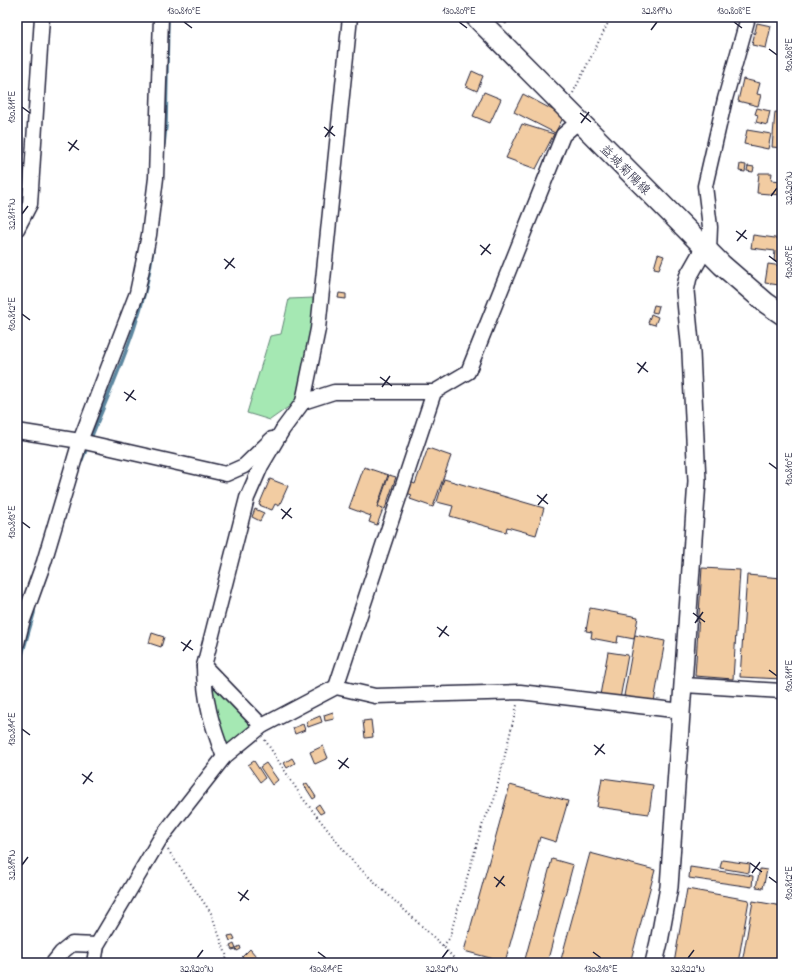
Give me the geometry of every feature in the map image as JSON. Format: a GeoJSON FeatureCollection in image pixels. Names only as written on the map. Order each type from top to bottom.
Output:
{"type":"FeatureCollection","features":[{"type":"Feature","properties":{"kind":"main road","name":"益城菊陽線"},"geometry":{"type":"LineString","coordinates":[[476,17],[707,249],[722,266],[766,303],[782,314]]}},
{"type":"Feature","properties":{"kind":"street"},"geometry":{"type":"LineString","coordinates":[[17,230],[30,204],[42,17]]}},
{"type":"Feature","properties":{"kind":"street"},"geometry":{"type":"LineString","coordinates":[[17,643],[22,623],[44,562],[80,441],[136,293],[149,235],[156,178],[161,17]]}},
{"type":"Feature","properties":{"kind":"street"},"geometry":{"type":"LineString","coordinates":[[224,757],[213,729],[204,687],[204,666],[247,498],[261,466],[283,429],[303,402],[318,329],[350,17]]}},
{"type":"Feature","properties":{"kind":"street"},"geometry":{"type":"LineString","coordinates":[[654,963],[669,887],[697,481],[691,353],[685,291],[688,277],[707,249],[710,227],[705,186],[725,99],[747,17]]}},
{"type":"Feature","properties":{"kind":"street"},"geometry":{"type":"LineString","coordinates":[[303,402],[334,392],[434,392],[468,372],[572,115]]}},
{"type":"Feature","properties":{"kind":"street"},"geometry":{"type":"LineString","coordinates":[[336,687],[434,392]]}},
{"type":"Feature","properties":{"kind":"street"},"geometry":{"type":"LineString","coordinates":[[17,431],[80,441],[226,474],[244,466],[283,429]]}},
{"type":"Feature","properties":{"kind":"street"},"geometry":{"type":"LineString","coordinates":[[204,666],[260,728]]}},
{"type":"Feature","properties":{"kind":"street"},"geometry":{"type":"LineString","coordinates":[[684,686],[782,691]]}},
{"type":"Feature","properties":{"kind":"street"},"geometry":{"type":"LineString","coordinates":[[94,963],[97,945],[160,839],[224,757],[260,728],[336,687],[375,696],[520,692],[682,711]]}},
{"type":"Feature","properties":{"kind":"street"},"geometry":{"type":"LineString","coordinates":[[52,963],[72,944],[97,945]]}},
{"type":"Feature","properties":{"kind":"path"},"geometry":{"type":"LineString","coordinates":[[572,115],[611,17]]}},
{"type":"Feature","properties":{"kind":"path"},"geometry":{"type":"LineString","coordinates":[[443,946],[449,939],[483,823],[494,800],[520,692]]}},
{"type":"Feature","properties":{"kind":"path"},"geometry":{"type":"LineString","coordinates":[[260,728],[301,796],[353,862],[443,946],[458,963]]}},
{"type":"Feature","properties":{"kind":"path"},"geometry":{"type":"LineString","coordinates":[[160,839],[211,913],[226,957],[224,963]]}},
{"type":"Feature","properties":{"kind":"green space"},"geometry":{"type":"Polygon","coordinates":[[[314,298],[304,396],[270,420],[247,413],[270,336],[281,334],[289,299],[314,298]]]}},
{"type":"Feature","properties":{"kind":"green space"},"geometry":{"type":"Polygon","coordinates":[[[208,676],[256,727],[228,749],[222,741],[208,676]]]}},
{"type":"Feature","properties":{"kind":"building"},"geometry":{"type":"Polygon","coordinates":[[[511,17],[506,24],[498,18],[511,17]]]}},
{"type":"Feature","properties":{"kind":"building"},"geometry":{"type":"Polygon","coordinates":[[[757,23],[771,26],[766,48],[752,45],[757,23]]]}},
{"type":"Feature","properties":{"kind":"building"},"geometry":{"type":"Polygon","coordinates":[[[472,71],[483,76],[477,91],[466,86],[472,71]]]}},
{"type":"Feature","properties":{"kind":"building"},"geometry":{"type":"Polygon","coordinates":[[[743,79],[760,83],[757,94],[761,95],[758,106],[738,101],[743,79]]]}},
{"type":"Feature","properties":{"kind":"building"},"geometry":{"type":"Polygon","coordinates":[[[484,92],[501,99],[490,123],[473,116],[484,92]]]}},
{"type":"Feature","properties":{"kind":"building"},"geometry":{"type":"Polygon","coordinates":[[[523,94],[564,116],[555,133],[514,112],[523,94]]]}},
{"type":"Feature","properties":{"kind":"building"},"geometry":{"type":"Polygon","coordinates":[[[757,108],[770,111],[767,125],[756,122],[758,115],[755,114],[757,108]]]}},
{"type":"Feature","properties":{"kind":"building"},"geometry":{"type":"Polygon","coordinates":[[[775,112],[782,113],[782,148],[772,147],[775,112]]]}},
{"type":"Feature","properties":{"kind":"building"},"geometry":{"type":"Polygon","coordinates":[[[522,124],[554,134],[536,169],[506,158],[522,124]]]}},
{"type":"Feature","properties":{"kind":"building"},"geometry":{"type":"Polygon","coordinates":[[[747,130],[771,134],[768,149],[744,144],[747,130]]]}},
{"type":"Feature","properties":{"kind":"building"},"geometry":{"type":"Polygon","coordinates":[[[740,164],[746,165],[745,172],[739,171],[740,164]]]}},
{"type":"Feature","properties":{"kind":"building"},"geometry":{"type":"Polygon","coordinates":[[[748,166],[754,167],[753,172],[747,171],[748,166]]]}},
{"type":"Feature","properties":{"kind":"building"},"geometry":{"type":"Polygon","coordinates":[[[759,173],[772,173],[771,180],[782,181],[782,195],[757,193],[759,173]]]}},
{"type":"Feature","properties":{"kind":"building"},"geometry":{"type":"Polygon","coordinates":[[[753,235],[782,239],[782,262],[774,261],[775,251],[751,248],[753,235]]]}},
{"type":"Feature","properties":{"kind":"building"},"geometry":{"type":"Polygon","coordinates":[[[658,254],[664,256],[659,269],[654,268],[658,254]]]}},
{"type":"Feature","properties":{"kind":"building"},"geometry":{"type":"Polygon","coordinates":[[[768,264],[782,266],[782,281],[779,285],[765,283],[768,264]]]}},
{"type":"Feature","properties":{"kind":"building"},"geometry":{"type":"Polygon","coordinates":[[[339,293],[346,294],[346,299],[338,298],[339,293]]]}},
{"type":"Feature","properties":{"kind":"building"},"geometry":{"type":"Polygon","coordinates":[[[654,305],[659,306],[657,313],[652,312],[654,305]]]}},
{"type":"Feature","properties":{"kind":"building"},"geometry":{"type":"Polygon","coordinates":[[[651,314],[658,317],[655,325],[648,323],[651,314]]]}},
{"type":"Feature","properties":{"kind":"building"},"geometry":{"type":"Polygon","coordinates":[[[428,448],[451,456],[433,507],[410,499],[412,495],[404,492],[408,481],[415,484],[428,448]]]}},
{"type":"Feature","properties":{"kind":"building"},"geometry":{"type":"Polygon","coordinates":[[[364,467],[388,475],[377,507],[383,509],[377,525],[369,522],[371,516],[349,508],[364,467]]]}},
{"type":"Feature","properties":{"kind":"building"},"geometry":{"type":"Polygon","coordinates":[[[389,475],[396,477],[385,509],[378,506],[389,475]]]}},
{"type":"Feature","properties":{"kind":"building"},"geometry":{"type":"Polygon","coordinates":[[[270,479],[288,486],[279,506],[275,504],[272,510],[259,505],[270,479]]]}},
{"type":"Feature","properties":{"kind":"building"},"geometry":{"type":"Polygon","coordinates":[[[444,479],[544,508],[536,535],[507,527],[506,532],[450,516],[453,506],[437,502],[444,479]]]}},
{"type":"Feature","properties":{"kind":"building"},"geometry":{"type":"Polygon","coordinates":[[[255,509],[264,513],[260,521],[252,517],[255,509]]]}},
{"type":"Feature","properties":{"kind":"building"},"geometry":{"type":"Polygon","coordinates":[[[702,568],[740,570],[733,679],[695,676],[702,568]]]}},
{"type":"Feature","properties":{"kind":"building"},"geometry":{"type":"Polygon","coordinates":[[[747,575],[782,578],[782,679],[740,677],[747,575]]]}},
{"type":"Feature","properties":{"kind":"building"},"geometry":{"type":"Polygon","coordinates":[[[590,608],[638,617],[634,639],[618,636],[617,643],[591,638],[592,632],[586,631],[590,608]]]}},
{"type":"Feature","properties":{"kind":"building"},"geometry":{"type":"Polygon","coordinates":[[[152,633],[164,637],[161,647],[149,643],[152,633]]]}},
{"type":"Feature","properties":{"kind":"building"},"geometry":{"type":"Polygon","coordinates":[[[635,635],[665,641],[654,702],[624,696],[635,635]]]}},
{"type":"Feature","properties":{"kind":"building"},"geometry":{"type":"Polygon","coordinates":[[[608,652],[628,655],[620,699],[600,695],[608,652]]]}},
{"type":"Feature","properties":{"kind":"building"},"geometry":{"type":"Polygon","coordinates":[[[333,712],[334,719],[325,721],[324,715],[333,712]]]}},
{"type":"Feature","properties":{"kind":"building"},"geometry":{"type":"Polygon","coordinates":[[[320,716],[322,722],[308,727],[306,722],[320,716]]]}},
{"type":"Feature","properties":{"kind":"building"},"geometry":{"type":"Polygon","coordinates":[[[371,720],[373,737],[365,738],[363,721],[371,720]]]}},
{"type":"Feature","properties":{"kind":"building"},"geometry":{"type":"Polygon","coordinates":[[[303,724],[305,730],[295,734],[293,728],[303,724]]]}},
{"type":"Feature","properties":{"kind":"building"},"geometry":{"type":"Polygon","coordinates":[[[323,746],[328,758],[315,764],[310,752],[323,746]]]}},
{"type":"Feature","properties":{"kind":"building"},"geometry":{"type":"Polygon","coordinates":[[[292,758],[295,763],[287,768],[284,763],[292,758]]]}},
{"type":"Feature","properties":{"kind":"building"},"geometry":{"type":"Polygon","coordinates":[[[254,761],[265,778],[260,782],[248,765],[254,761]]]}},
{"type":"Feature","properties":{"kind":"building"},"geometry":{"type":"Polygon","coordinates":[[[266,763],[278,780],[272,785],[260,767],[266,763]]]}},
{"type":"Feature","properties":{"kind":"building"},"geometry":{"type":"Polygon","coordinates":[[[602,778],[653,785],[649,814],[597,807],[602,778]]]}},
{"type":"Feature","properties":{"kind":"building"},"geometry":{"type":"Polygon","coordinates":[[[307,783],[316,797],[313,799],[304,785],[307,783]]]}},
{"type":"Feature","properties":{"kind":"building"},"geometry":{"type":"Polygon","coordinates":[[[510,785],[568,801],[556,842],[540,837],[505,962],[464,951],[510,785]]]}},
{"type":"Feature","properties":{"kind":"building"},"geometry":{"type":"Polygon","coordinates":[[[319,804],[324,812],[320,814],[315,807],[319,804]]]}},
{"type":"Feature","properties":{"kind":"building"},"geometry":{"type":"Polygon","coordinates":[[[590,853],[655,870],[630,963],[560,963],[590,853]]]}},
{"type":"Feature","properties":{"kind":"building"},"geometry":{"type":"Polygon","coordinates":[[[552,859],[573,865],[547,963],[524,963],[552,859]]]}},
{"type":"Feature","properties":{"kind":"building"},"geometry":{"type":"Polygon","coordinates":[[[722,860],[750,864],[749,873],[720,868],[722,860]]]}},
{"type":"Feature","properties":{"kind":"building"},"geometry":{"type":"Polygon","coordinates":[[[690,867],[753,876],[752,887],[689,878],[690,867]]]}},
{"type":"Feature","properties":{"kind":"building"},"geometry":{"type":"Polygon","coordinates":[[[760,869],[767,870],[763,888],[756,887],[760,869]]]}},
{"type":"Feature","properties":{"kind":"building"},"geometry":{"type":"Polygon","coordinates":[[[687,889],[749,900],[738,963],[674,963],[687,889]]]}},
{"type":"Feature","properties":{"kind":"building"},"geometry":{"type":"Polygon","coordinates":[[[753,901],[782,906],[782,963],[742,963],[753,901]]]}},
{"type":"Feature","properties":{"kind":"building"},"geometry":{"type":"Polygon","coordinates":[[[233,935],[235,939],[230,941],[228,936],[233,935]]]}},
{"type":"Feature","properties":{"kind":"building"},"geometry":{"type":"Polygon","coordinates":[[[234,944],[236,949],[232,950],[230,946],[234,944]]]}},
{"type":"Feature","properties":{"kind":"building"},"geometry":{"type":"Polygon","coordinates":[[[240,946],[241,949],[237,951],[236,948],[240,946]]]}},
{"type":"Feature","properties":{"kind":"building"},"geometry":{"type":"Polygon","coordinates":[[[250,949],[262,963],[247,963],[242,957],[250,949]]]}},
{"type":"Feature","properties":{"kind":"waterway"},"geometry":{"type":"LineString","coordinates":[[164,144],[166,126],[168,17]]}},
{"type":"Feature","properties":{"kind":"waterway"},"geometry":{"type":"LineString","coordinates":[[91,438],[137,321],[144,297],[153,248]]}},
{"type":"Feature","properties":{"kind":"waterway"},"geometry":{"type":"LineString","coordinates":[[80,464],[86,450]]}},
{"type":"Feature","properties":{"kind":"waterway"},"geometry":{"type":"LineString","coordinates":[[17,672],[34,613],[34,607]]}}]}
